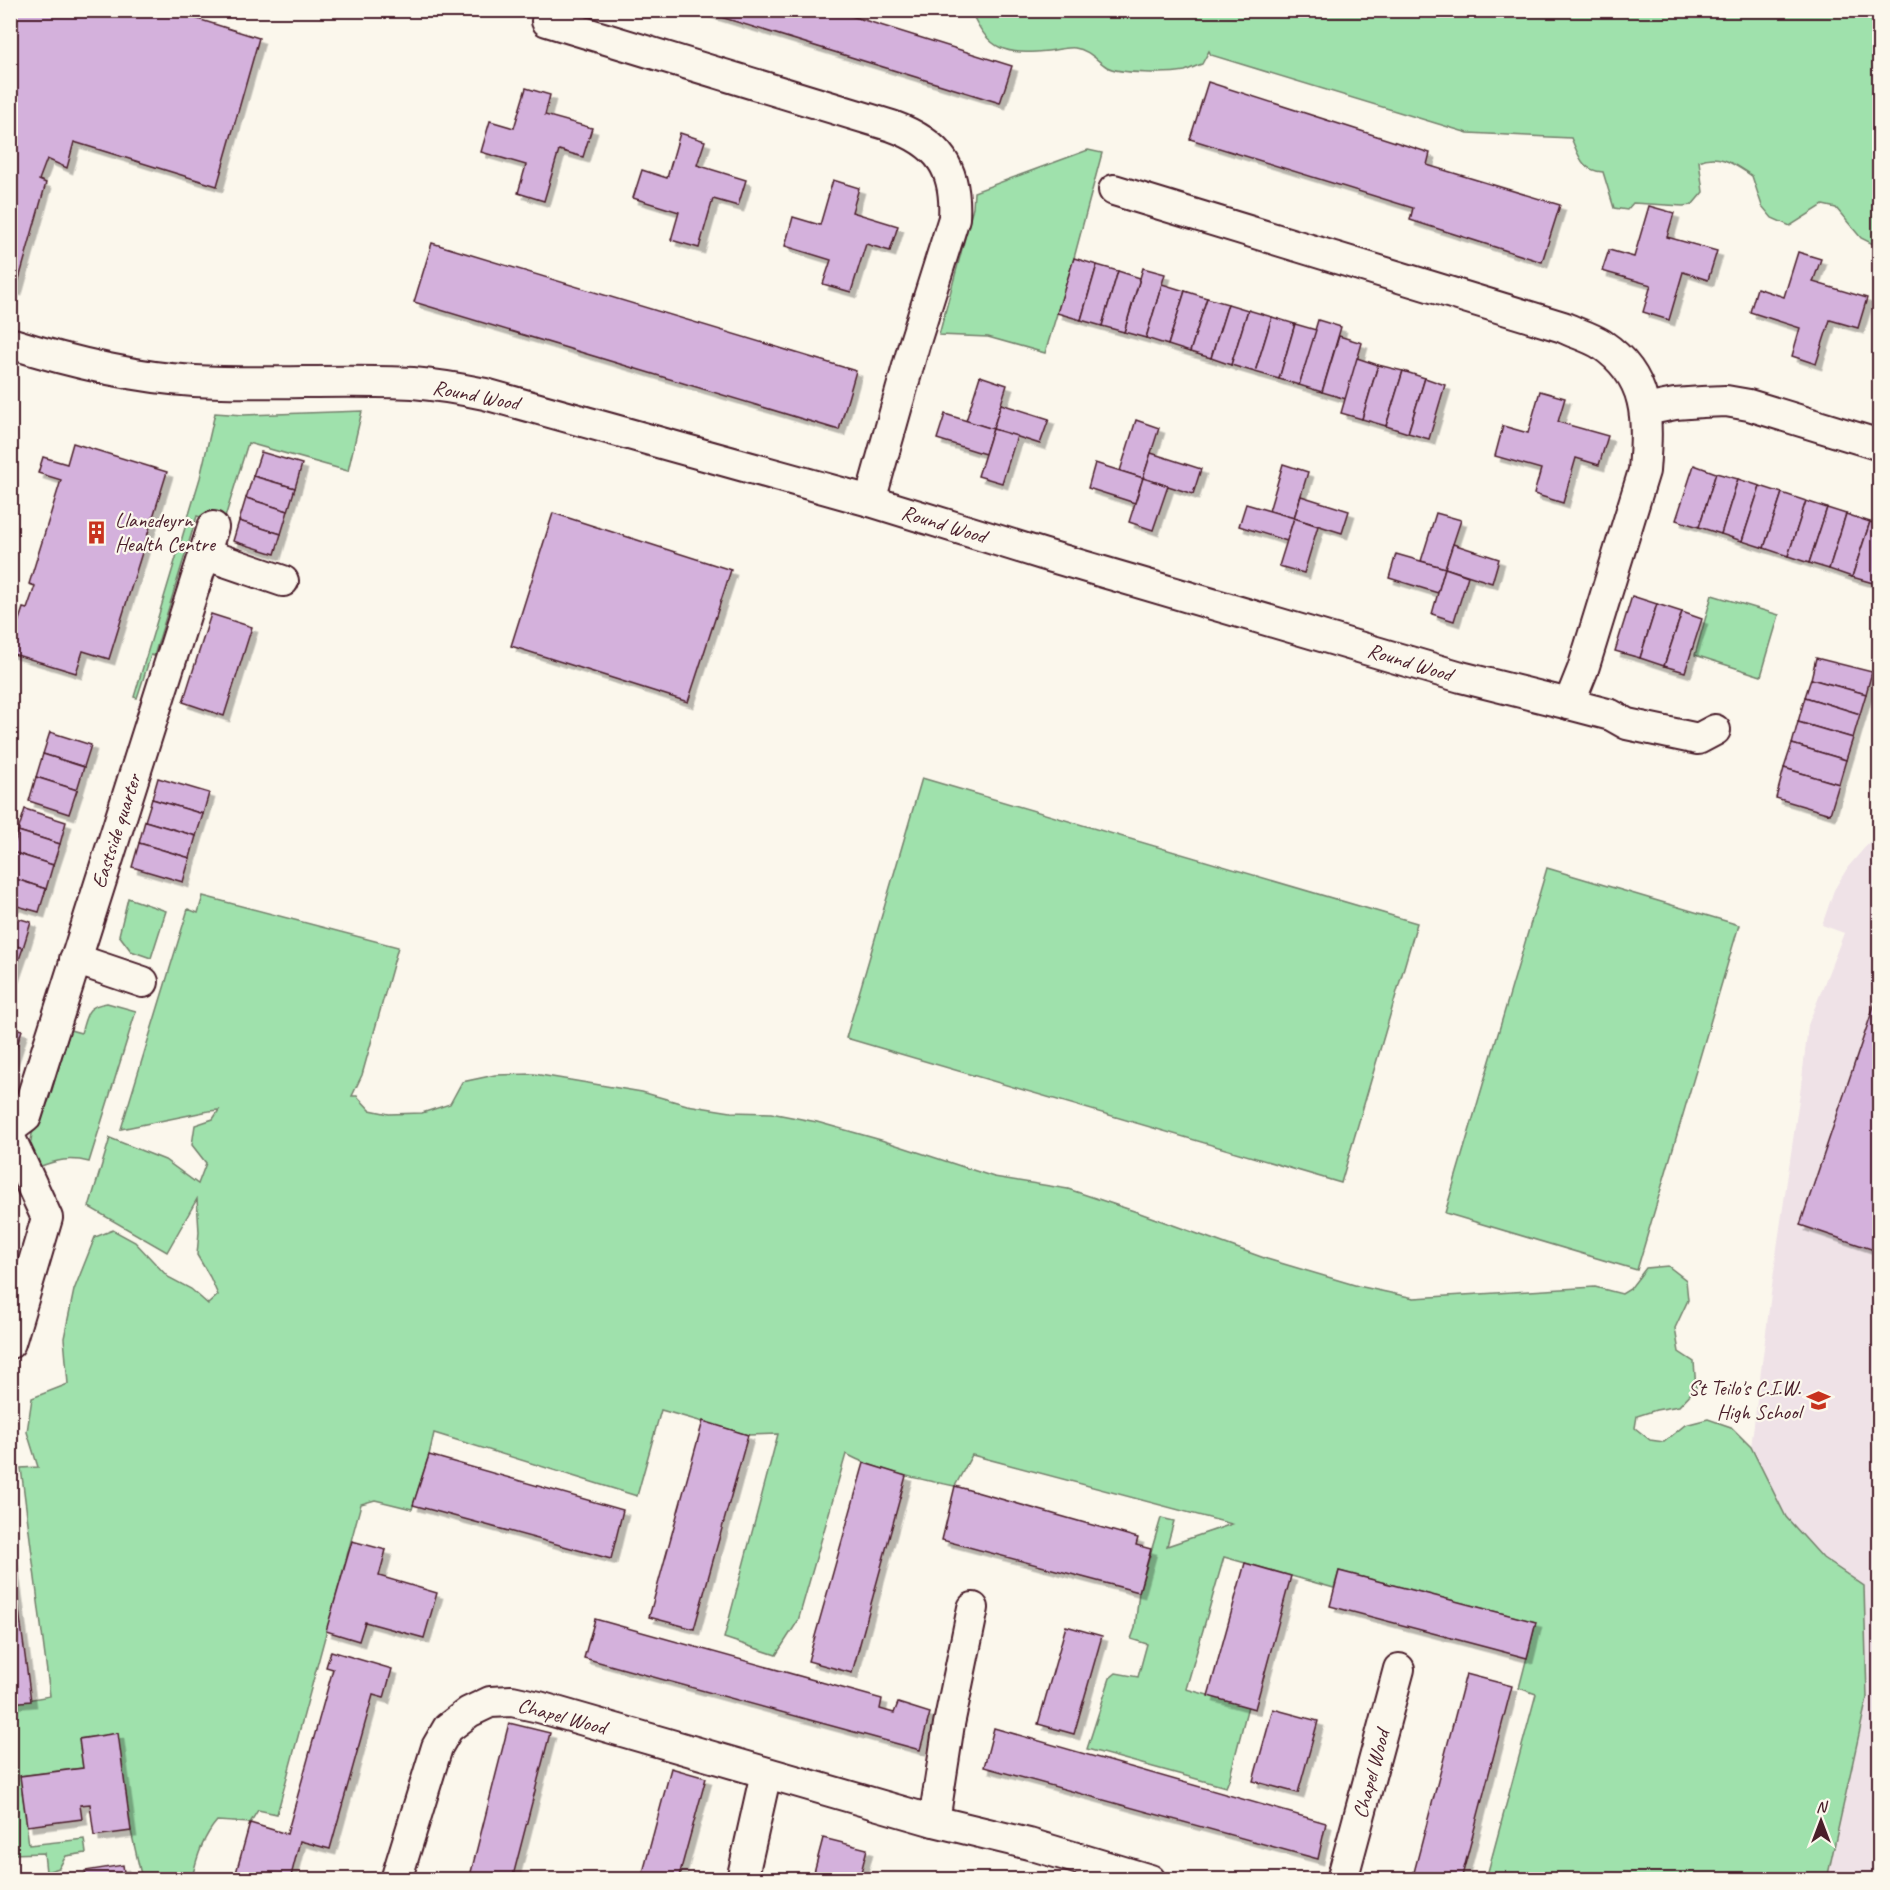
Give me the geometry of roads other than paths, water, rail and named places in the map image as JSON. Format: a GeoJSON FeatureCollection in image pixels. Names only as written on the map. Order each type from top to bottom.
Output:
{"type":"FeatureCollection","features":[{"type":"Feature","properties":{"kind":"street"},"geometry":{"type":"LineString","coordinates":[[547,21],[891,126],[911,133],[931,146],[942,158],[952,178],[955,198],[954,218],[914,345],[870,501]]}},
{"type":"Feature","properties":{"kind":"street"},"geometry":{"type":"LineString","coordinates":[[1114,190],[1563,327],[1600,343],[1620,360],[1640,388],[1645,410],[1644,471],[1583,669],[1569,704]]}},
{"type":"Feature","properties":{"kind":"street","name":"Round Wood"},"geometry":{"type":"LineString","coordinates":[[10,343],[128,375],[202,381],[393,383],[450,387],[520,403],[870,501],[1461,678],[1611,715],[1627,724],[1698,739],[1715,730]]}},
{"type":"Feature","properties":{"kind":"street"},"geometry":{"type":"LineString","coordinates":[[1645,410],[1675,404],[1726,401],[1749,405],[1880,445]]}},
{"type":"Feature","properties":{"kind":"street","name":"Eastside quarter"},"geometry":{"type":"LineString","coordinates":[[10,1129],[26,1117],[209,540],[283,581]]}},
{"type":"Feature","properties":{"kind":"street"},"geometry":{"type":"LineString","coordinates":[[75,959],[143,982]]}},
{"type":"Feature","properties":{"kind":"street"},"geometry":{"type":"LineString","coordinates":[[10,1138],[47,1218],[12,1334]]}},
{"type":"Feature","properties":{"kind":"street"},"geometry":{"type":"LineString","coordinates":[[934,1821],[949,1724],[973,1608]]}},
{"type":"Feature","properties":{"kind":"street","name":"Chapel Wood"},"geometry":{"type":"LineString","coordinates":[[1342,1880],[1399,1669]]}},
{"type":"Feature","properties":{"kind":"street","name":"Chapel Wood"},"geometry":{"type":"LineString","coordinates":[[396,1880],[437,1747],[448,1728],[469,1712],[490,1702],[512,1701],[934,1821],[1029,1844],[1150,1880]]}},
{"type":"Feature","properties":{"kind":"street"},"geometry":{"type":"LineString","coordinates":[[742,1880],[766,1773]]}},
{"type":"Feature","properties":{"kind":"place","name":"Llanedeyrn Health Centre"},"geometry":{"type":"Point","coordinates":[97,532]}},
{"type":"Feature","properties":{"kind":"place","name":"St Teilo's C.I.W. High School"},"geometry":{"type":"Point","coordinates":[1819,1400]}}]}
